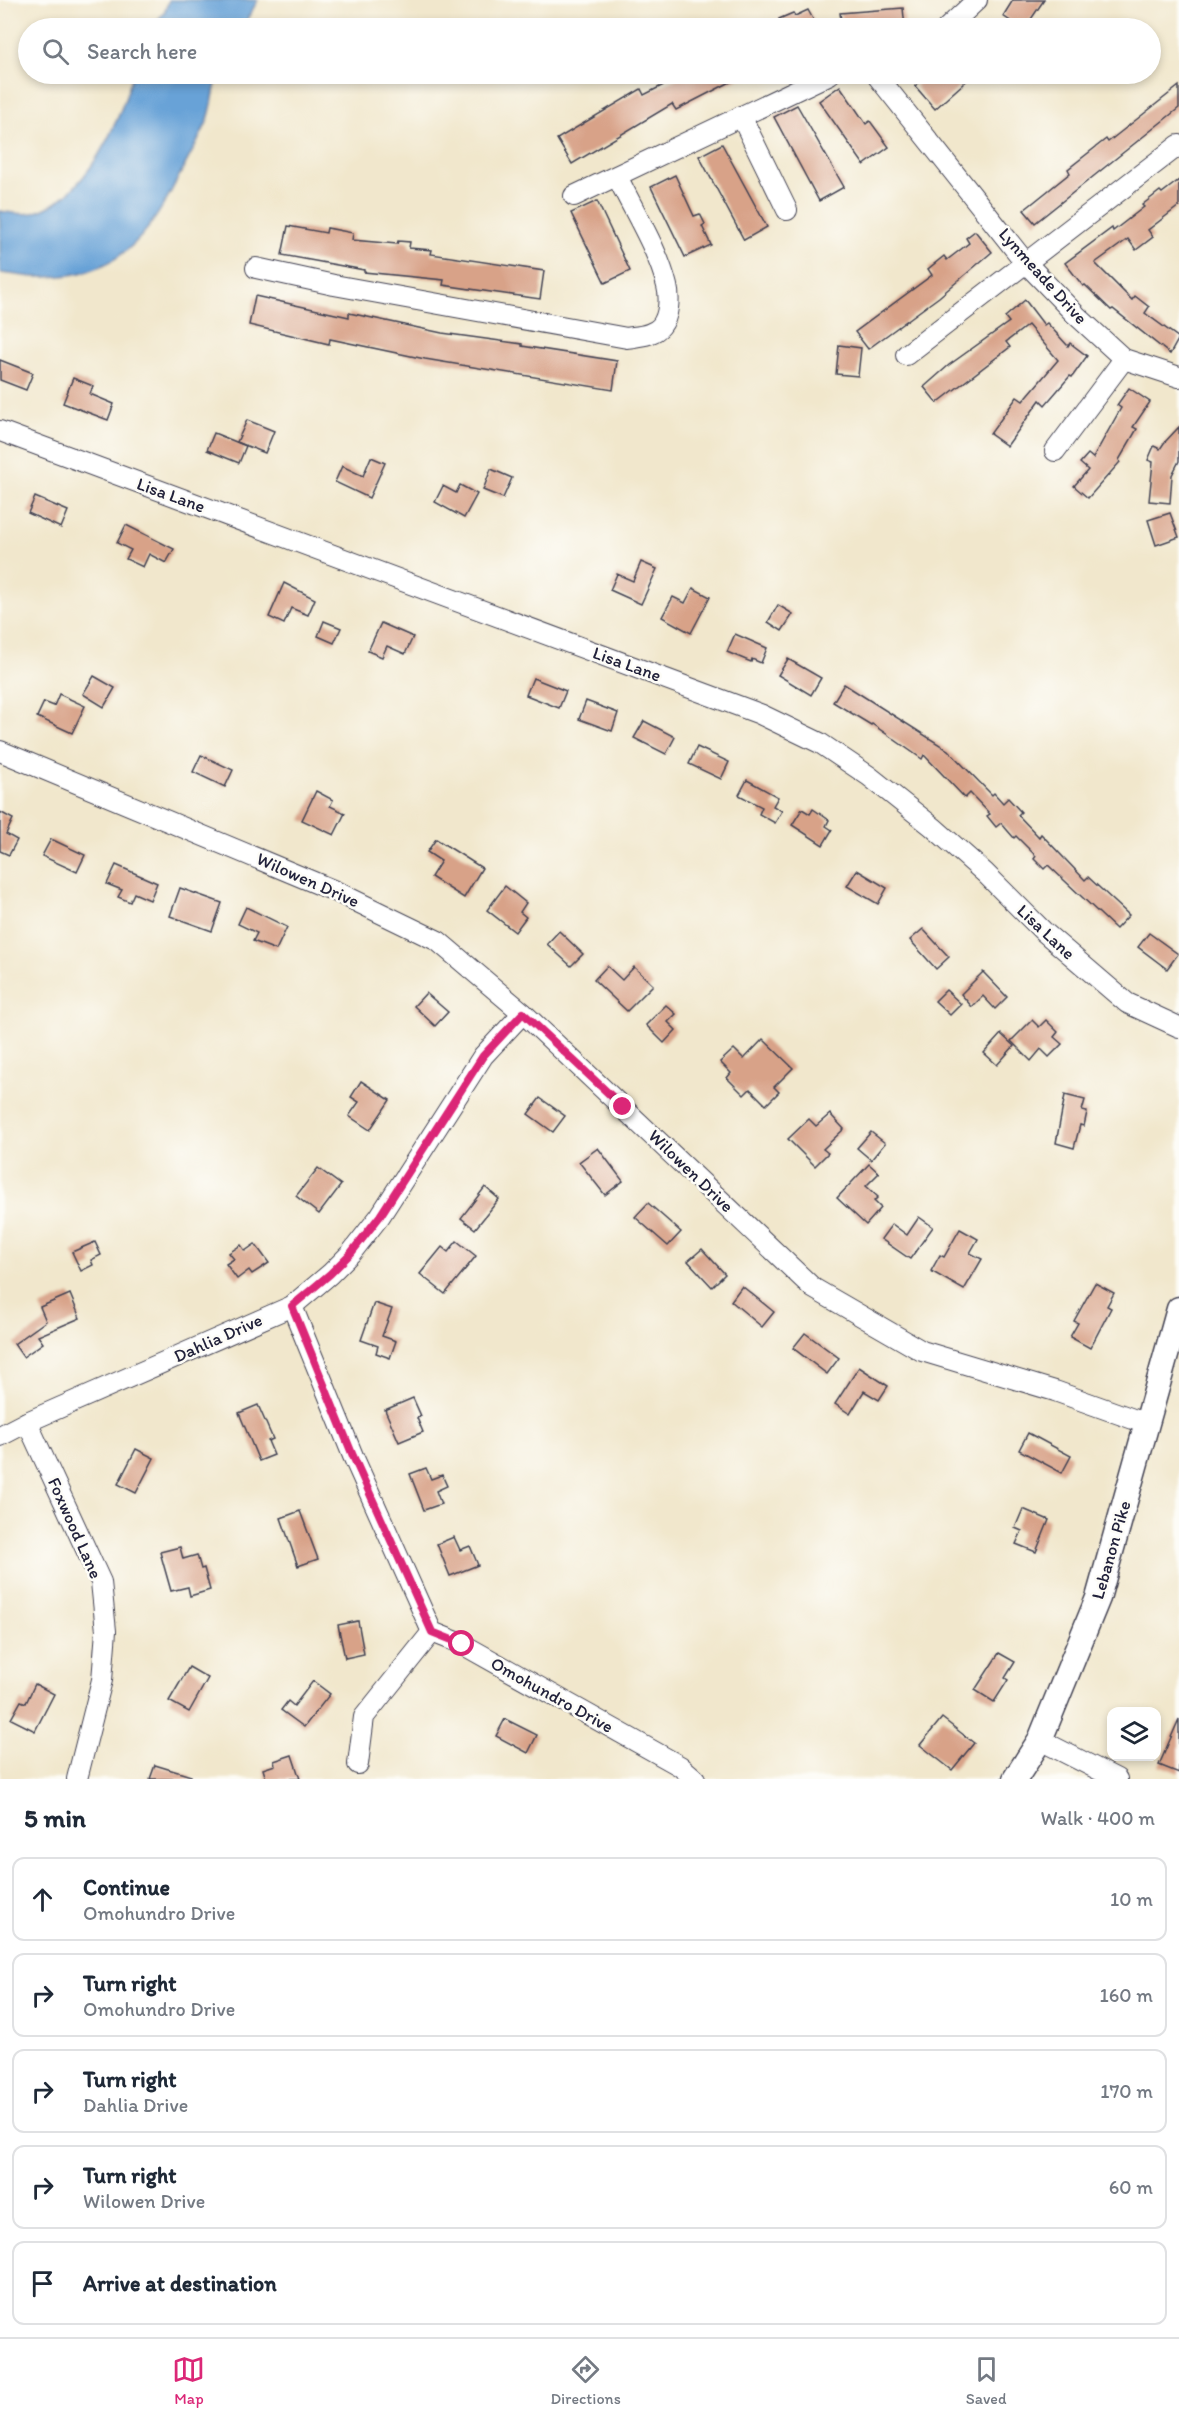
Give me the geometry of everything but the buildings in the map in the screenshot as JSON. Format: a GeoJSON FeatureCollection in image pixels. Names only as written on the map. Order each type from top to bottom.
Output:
{"type":"FeatureCollection","features":[{"type":"Feature","properties":{"kind":"main road","name":"Lebanon Pike"},"geometry":{"type":"LineString","coordinates":[[1015,1779],[1040,1740],[1098,1598],[1179,1309]]}},
{"type":"Feature","properties":{"kind":"street"},"geometry":{"type":"LineString","coordinates":[[958,18],[977,0]]}},
{"type":"Feature","properties":{"kind":"street"},"geometry":{"type":"LineString","coordinates":[[574,196],[809,84]]}},
{"type":"Feature","properties":{"kind":"street","name":"Lynmeade Drive"},"geometry":{"type":"LineString","coordinates":[[887,84],[931,144],[1025,262],[1076,315],[1124,359],[1179,377]]}},
{"type":"Feature","properties":{"kind":"street"},"geometry":{"type":"LineString","coordinates":[[741,116],[787,210]]}},
{"type":"Feature","properties":{"kind":"street"},"geometry":{"type":"LineString","coordinates":[[906,355],[1179,145]]}},
{"type":"Feature","properties":{"kind":"street"},"geometry":{"type":"LineString","coordinates":[[256,268],[334,285],[627,338],[648,335],[660,327],[668,313],[668,288],[660,266],[617,176]]}},
{"type":"Feature","properties":{"kind":"street"},"geometry":{"type":"LineString","coordinates":[[1054,451],[1124,359]]}},
{"type":"Feature","properties":{"kind":"street","name":"Lisa Lane"},"geometry":{"type":"LineString","coordinates":[[0,431],[759,714],[820,743],[869,776],[933,827],[985,873],[1042,931],[1127,1003],[1179,1027]]}},
{"type":"Feature","properties":{"kind":"street","name":"Wilowen Drive"},"geometry":{"type":"LineString","coordinates":[[0,751],[335,891],[438,941],[523,1013],[813,1288],[922,1352],[1055,1391],[1147,1424]]}},
{"type":"Feature","properties":{"kind":"street","name":"Dahlia Drive"},"geometry":{"type":"LineString","coordinates":[[0,1436],[27,1422],[292,1306],[330,1274],[373,1225],[483,1056],[523,1013]]}},
{"type":"Feature","properties":{"kind":"street"},"geometry":{"type":"LineString","coordinates":[[292,1306],[353,1456],[432,1632],[364,1717],[358,1764]]}},
{"type":"Feature","properties":{"kind":"street","name":"Foxwood Lane"},"geometry":{"type":"LineString","coordinates":[[27,1422],[101,1582],[106,1631],[102,1680],[77,1779]]}},
{"type":"Feature","properties":{"kind":"street","name":"Omohundro Drive"},"geometry":{"type":"LineString","coordinates":[[432,1632],[462,1644],[680,1766],[695,1779]]}},
{"type":"Feature","properties":{"kind":"street"},"geometry":{"type":"LineString","coordinates":[[1040,1740],[1117,1779]]}},
{"type":"Feature","properties":{"kind":"water"},"geometry":{"type":"Polygon","coordinates":[[[169,0],[258,0],[248,18],[160,18],[169,0]]]}},
{"type":"Feature","properties":{"kind":"water"},"geometry":{"type":"Polygon","coordinates":[[[130,84],[216,84],[207,122],[154,220],[127,250],[92,270],[46,277],[0,273],[0,211],[32,213],[51,205],[69,192],[98,156],[110,135],[130,84]]]}},
{"type":"Feature","properties":{"kind":"route"},"geometry":{"type":"LineString","coordinates":[[462,1644],[432,1632],[353,1456],[292,1306],[351,1253],[380,1216],[483,1056],[523,1013],[623,1107]]}}]}
